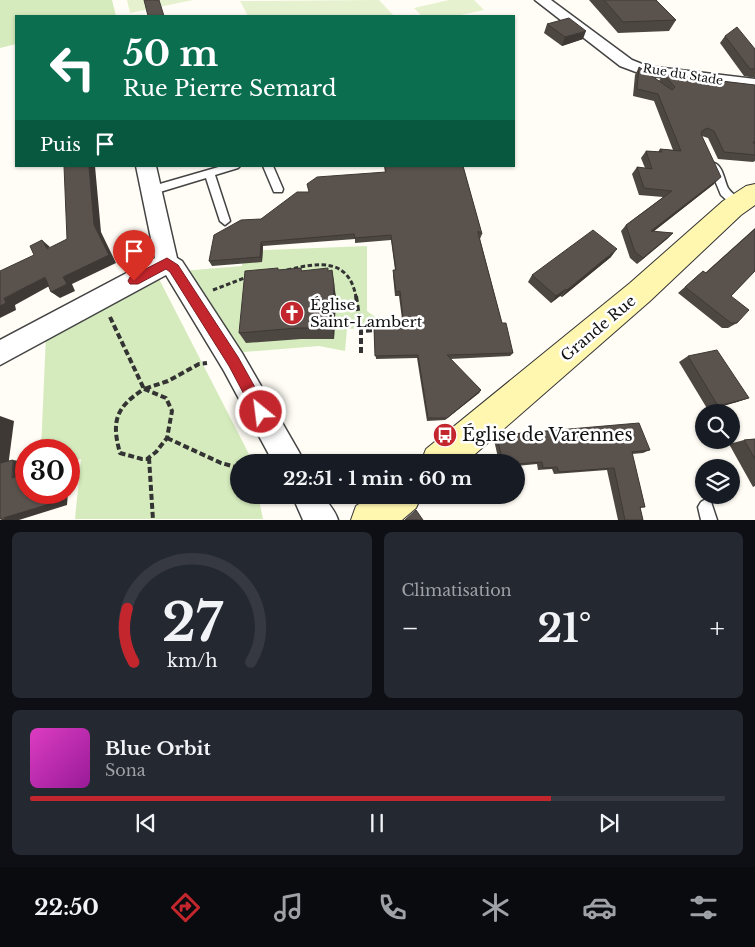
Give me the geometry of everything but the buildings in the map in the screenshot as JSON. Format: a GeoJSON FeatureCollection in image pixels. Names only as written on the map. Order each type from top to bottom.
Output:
{"type":"FeatureCollection","features":[{"type":"Feature","properties":{"kind":"main road","name":"Grande Rue"},"geometry":{"type":"LineString","coordinates":[[448,454],[750,197]]}},
{"type":"Feature","properties":{"kind":"main road"},"geometry":{"type":"LineString","coordinates":[[370,520],[391,504]]}},
{"type":"Feature","properties":{"kind":"street","name":"Rue du Stade"},"geometry":{"type":"LineString","coordinates":[[542,0],[626,63],[644,70],[755,84]]}},
{"type":"Feature","properties":{"kind":"street"},"geometry":{"type":"LineString","coordinates":[[146,167],[167,263],[174,268],[233,362],[285,454]]}},
{"type":"Feature","properties":{"kind":"street"},"geometry":{"type":"LineString","coordinates":[[0,353],[167,263]]}},
{"type":"Feature","properties":{"kind":"street"},"geometry":{"type":"LineString","coordinates":[[312,504],[323,520]]}},
{"type":"Feature","properties":{"kind":"lane"},"geometry":{"type":"LineString","coordinates":[[710,157],[726,192],[750,197]]}},
{"type":"Feature","properties":{"kind":"lane"},"geometry":{"type":"LineString","coordinates":[[150,191],[232,167]]}},
{"type":"Feature","properties":{"kind":"lane"},"geometry":{"type":"LineString","coordinates":[[268,167],[278,189]]}},
{"type":"Feature","properties":{"kind":"lane"},"geometry":{"type":"LineString","coordinates":[[210,174],[225,221]]}},
{"type":"Feature","properties":{"kind":"path"},"geometry":{"type":"LineString","coordinates":[[284,271],[309,265],[326,265],[341,269],[352,280],[361,331],[361,353]]}},
{"type":"Feature","properties":{"kind":"path"},"geometry":{"type":"LineString","coordinates":[[193,298],[251,275]]}},
{"type":"Feature","properties":{"kind":"path"},"geometry":{"type":"LineString","coordinates":[[101,299],[144,389],[166,398],[172,411],[167,438],[155,456],[140,460],[120,452],[114,436],[117,414],[127,400],[144,389],[168,381],[199,364],[233,362]]}},
{"type":"Feature","properties":{"kind":"path"},"geometry":{"type":"LineString","coordinates":[[361,331],[380,330]]}},
{"type":"Feature","properties":{"kind":"path"},"geometry":{"type":"LineString","coordinates":[[167,438],[230,466]]}},
{"type":"Feature","properties":{"kind":"path"},"geometry":{"type":"LineString","coordinates":[[149,458],[153,520]]}},
{"type":"Feature","properties":{"kind":"green space"},"geometry":{"type":"Polygon","coordinates":[[[0,0],[112,0],[116,15],[15,15],[15,44],[0,48],[0,0]]]}},
{"type":"Feature","properties":{"kind":"green space"},"geometry":{"type":"Polygon","coordinates":[[[127,0],[193,0],[130,13],[127,0]]]}},
{"type":"Feature","properties":{"kind":"green space"},"geometry":{"type":"Polygon","coordinates":[[[379,0],[393,15],[247,15],[240,1],[379,0]]]}},
{"type":"Feature","properties":{"kind":"green space"},"geometry":{"type":"Polygon","coordinates":[[[449,0],[474,0],[484,10],[461,15],[421,15],[414,8],[449,0]]]}},
{"type":"Feature","properties":{"kind":"green space"},"geometry":{"type":"Polygon","coordinates":[[[367,246],[367,311],[389,327],[347,329],[345,351],[319,346],[231,353],[182,271],[242,266],[243,251],[367,246]]]}},
{"type":"Feature","properties":{"kind":"green space"},"geometry":{"type":"Polygon","coordinates":[[[158,277],[249,454],[230,454],[230,504],[260,504],[263,519],[75,519],[76,504],[80,504],[80,439],[41,439],[46,335],[158,277]]]}},
{"type":"Feature","properties":{"kind":"place","name":"Église Saint-Lambert"},"geometry":{"type":"Point","coordinates":[292,313]}},
{"type":"Feature","properties":{"kind":"place","name":"Église de Varennes"},"geometry":{"type":"Point","coordinates":[445,435]}},
{"type":"Feature","properties":{"kind":"route"},"geometry":{"type":"LineString","coordinates":[[134,281],[167,263],[174,268],[233,362],[261,412]]}}]}
